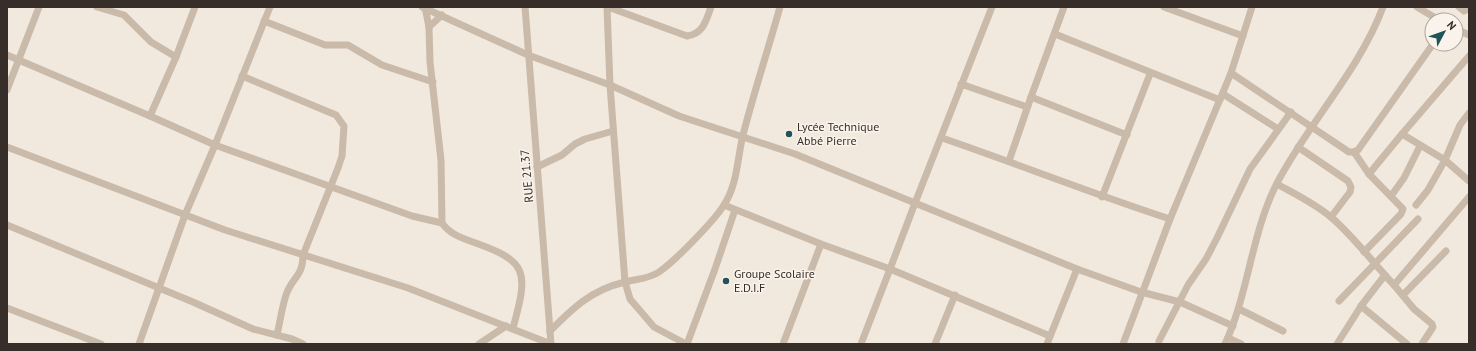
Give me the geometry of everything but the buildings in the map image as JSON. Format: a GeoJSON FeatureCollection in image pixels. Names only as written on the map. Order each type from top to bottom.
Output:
{"type":"FeatureCollection","features":[{"type":"Feature","properties":{"kind":"street"},"geometry":{"type":"LineString","coordinates":[[7,90],[39,7]]}},
{"type":"Feature","properties":{"kind":"street"},"geometry":{"type":"LineString","coordinates":[[97,7],[124,15],[151,42],[176,57]]}},
{"type":"Feature","properties":{"kind":"street"},"geometry":{"type":"LineString","coordinates":[[124,15],[126,7]]}},
{"type":"Feature","properties":{"kind":"street"},"geometry":{"type":"LineString","coordinates":[[150,116],[176,57],[195,7]]}},
{"type":"Feature","properties":{"kind":"street"},"geometry":{"type":"LineString","coordinates":[[139,344],[185,214],[215,145],[270,7]]}},
{"type":"Feature","properties":{"kind":"street"},"geometry":{"type":"LineString","coordinates":[[424,7],[528,55],[610,85],[679,116],[795,154],[1077,269],[1141,292],[1180,302],[1233,326]]}},
{"type":"Feature","properties":{"kind":"street"},"geometry":{"type":"LineString","coordinates":[[424,7],[429,27],[432,82],[441,160],[442,223]]}},
{"type":"Feature","properties":{"kind":"street","name":"RUE 21.37"},"geometry":{"type":"LineString","coordinates":[[525,7],[551,344]]}},
{"type":"Feature","properties":{"kind":"street"},"geometry":{"type":"LineString","coordinates":[[711,7],[703,28],[696,35],[687,36],[607,7],[613,131],[625,282],[630,299],[654,327],[687,344],[716,269],[735,210]]}},
{"type":"Feature","properties":{"kind":"street"},"geometry":{"type":"LineString","coordinates":[[550,331],[578,304],[593,293],[625,282],[641,280],[659,273],[686,247],[724,205],[735,181],[743,137],[780,7]]}},
{"type":"Feature","properties":{"kind":"street"},"geometry":{"type":"LineString","coordinates":[[861,344],[992,7]]}},
{"type":"Feature","properties":{"kind":"street"},"geometry":{"type":"LineString","coordinates":[[1009,161],[1026,107],[1064,7]]}},
{"type":"Feature","properties":{"kind":"street"},"geometry":{"type":"LineString","coordinates":[[1164,7],[1243,36]]}},
{"type":"Feature","properties":{"kind":"street"},"geometry":{"type":"LineString","coordinates":[[1123,344],[1141,292],[1231,73],[1252,7]]}},
{"type":"Feature","properties":{"kind":"street"},"geometry":{"type":"LineString","coordinates":[[1241,344],[1227,341],[1239,309],[1262,222],[1277,184],[1298,147],[1363,50],[1376,27],[1383,7]]}},
{"type":"Feature","properties":{"kind":"street"},"geometry":{"type":"LineString","coordinates":[[1459,7],[1464,11],[1469,8]]}},
{"type":"Feature","properties":{"kind":"street"},"geometry":{"type":"LineString","coordinates":[[429,27],[442,15]]}},
{"type":"Feature","properties":{"kind":"street"},"geometry":{"type":"LineString","coordinates":[[264,21],[325,45],[348,45],[382,65],[432,82]]}},
{"type":"Feature","properties":{"kind":"street"},"geometry":{"type":"LineString","coordinates":[[1055,34],[1150,74],[1221,97],[1278,129]]}},
{"type":"Feature","properties":{"kind":"street"},"geometry":{"type":"LineString","coordinates":[[1231,73],[1313,126],[1349,152],[1354,152],[1358,150],[1427,52]]}},
{"type":"Feature","properties":{"kind":"street"},"geometry":{"type":"LineString","coordinates":[[7,56],[215,145],[412,216],[442,223],[451,233],[499,251],[510,258],[522,273],[518,308],[510,327],[479,344]]}},
{"type":"Feature","properties":{"kind":"street"},"geometry":{"type":"LineString","coordinates":[[1369,174],[1469,56]]}},
{"type":"Feature","properties":{"kind":"street"},"geometry":{"type":"LineString","coordinates":[[1102,197],[1150,74]]}},
{"type":"Feature","properties":{"kind":"street"},"geometry":{"type":"LineString","coordinates":[[242,76],[336,115],[344,126],[342,156],[302,255],[303,264],[300,274],[286,293],[277,335]]}},
{"type":"Feature","properties":{"kind":"street"},"geometry":{"type":"LineString","coordinates":[[961,84],[1026,107]]}},
{"type":"Feature","properties":{"kind":"street"},"geometry":{"type":"LineString","coordinates":[[1030,97],[1127,135]]}},
{"type":"Feature","properties":{"kind":"street"},"geometry":{"type":"LineString","coordinates":[[1159,341],[1217,238],[1250,169],[1291,112]]}},
{"type":"Feature","properties":{"kind":"street"},"geometry":{"type":"LineString","coordinates":[[1416,205],[1428,190],[1460,125],[1469,113]]}},
{"type":"Feature","properties":{"kind":"street"},"geometry":{"type":"LineString","coordinates":[[537,168],[562,156],[575,144],[585,139],[613,131]]}},
{"type":"Feature","properties":{"kind":"street"},"geometry":{"type":"LineString","coordinates":[[1402,134],[1444,160],[1469,181]]}},
{"type":"Feature","properties":{"kind":"street"},"geometry":{"type":"LineString","coordinates":[[942,138],[1009,161],[1102,197],[1170,220]]}},
{"type":"Feature","properties":{"kind":"street"},"geometry":{"type":"LineString","coordinates":[[1391,196],[1404,178],[1420,146]]}},
{"type":"Feature","properties":{"kind":"street"},"geometry":{"type":"LineString","coordinates":[[1298,147],[1335,170],[1348,181],[1351,187],[1350,192],[1331,217]]}},
{"type":"Feature","properties":{"kind":"street"},"geometry":{"type":"LineString","coordinates":[[7,148],[226,230],[408,288],[551,344]]}},
{"type":"Feature","properties":{"kind":"street"},"geometry":{"type":"LineString","coordinates":[[1354,152],[1369,174],[1403,209],[1403,212],[1364,252]]}},
{"type":"Feature","properties":{"kind":"street"},"geometry":{"type":"LineString","coordinates":[[1277,184],[1331,217],[1375,263],[1433,327],[1422,344]]}},
{"type":"Feature","properties":{"kind":"street"},"geometry":{"type":"LineString","coordinates":[[1394,285],[1469,197]]}},
{"type":"Feature","properties":{"kind":"street"},"geometry":{"type":"LineString","coordinates":[[724,205],[955,295],[1050,336]]}},
{"type":"Feature","properties":{"kind":"street"},"geometry":{"type":"LineString","coordinates":[[1339,301],[1418,219]]}},
{"type":"Feature","properties":{"kind":"street"},"geometry":{"type":"LineString","coordinates":[[7,225],[159,288],[253,330],[277,335],[303,344]]}},
{"type":"Feature","properties":{"kind":"street"},"geometry":{"type":"LineString","coordinates":[[783,344],[821,244]]}},
{"type":"Feature","properties":{"kind":"street"},"geometry":{"type":"LineString","coordinates":[[1403,295],[1446,250]]}},
{"type":"Feature","properties":{"kind":"street"},"geometry":{"type":"LineString","coordinates":[[1047,344],[1077,269]]}},
{"type":"Feature","properties":{"kind":"street"},"geometry":{"type":"LineString","coordinates":[[1337,344],[1361,306],[1385,275]]}},
{"type":"Feature","properties":{"kind":"street"},"geometry":{"type":"LineString","coordinates":[[935,344],[955,295]]}},
{"type":"Feature","properties":{"kind":"street"},"geometry":{"type":"LineString","coordinates":[[1361,306],[1407,344]]}},
{"type":"Feature","properties":{"kind":"street"},"geometry":{"type":"LineString","coordinates":[[7,308],[101,344]]}},
{"type":"Feature","properties":{"kind":"street"},"geometry":{"type":"LineString","coordinates":[[1239,309],[1283,331]]}},
{"type":"Feature","properties":{"kind":"place","name":"Lycée Technique Abbé Pierre"},"geometry":{"type":"Point","coordinates":[789,134]}},
{"type":"Feature","properties":{"kind":"place","name":"Groupe Scolaire E.D.I.F"},"geometry":{"type":"Point","coordinates":[726,281]}}]}
